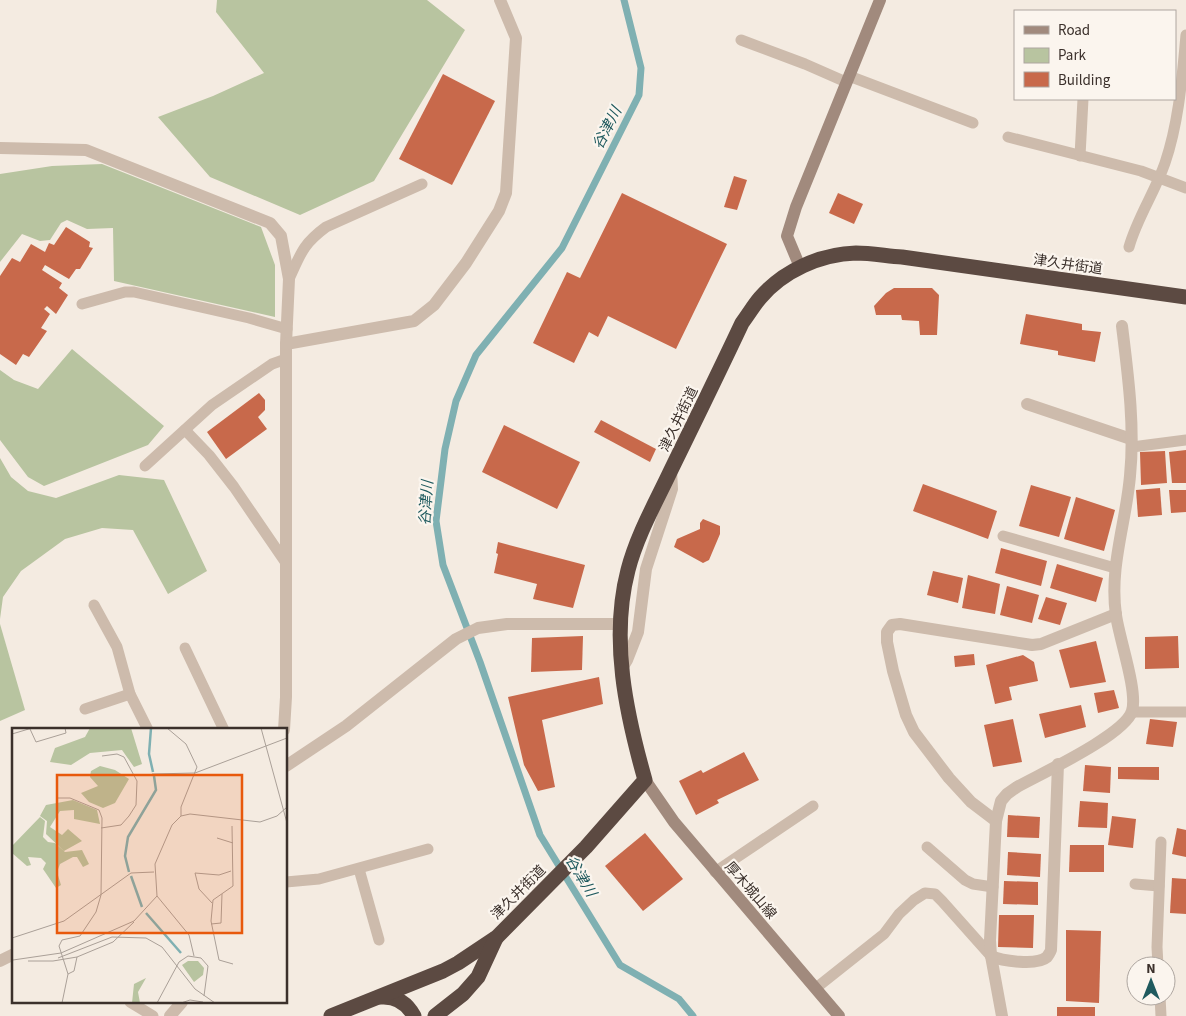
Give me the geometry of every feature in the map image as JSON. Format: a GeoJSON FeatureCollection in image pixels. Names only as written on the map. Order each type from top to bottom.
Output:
{"type":"FeatureCollection","features":[{"type":"Feature","properties":{"kind":"highway","name":"津久井街道"},"geometry":{"type":"LineString","coordinates":[[331,1016],[443,971],[497,937],[586,847],[645,780],[633,738],[622,668],[621,624],[628,571],[643,528],[742,323],[776,282],[800,267],[822,258],[855,253],[902,257],[1186,297]]}},
{"type":"Feature","properties":{"kind":"highway","name":"津久井街道"},"geometry":{"type":"LineString","coordinates":[[436,1016],[463,994],[478,977],[497,937]]}},
{"type":"Feature","properties":{"kind":"highway"},"geometry":{"type":"LineString","coordinates":[[379,997],[390,996],[400,1000],[410,1009],[414,1016]]}},
{"type":"Feature","properties":{"kind":"main road"},"geometry":{"type":"LineString","coordinates":[[800,267],[787,236],[796,207],[880,0]]}},
{"type":"Feature","properties":{"kind":"main road","name":"厚木城山線"},"geometry":{"type":"LineString","coordinates":[[645,780],[674,822],[715,872],[839,1016]]}},
{"type":"Feature","properties":{"kind":"street"},"geometry":{"type":"LineString","coordinates":[[286,344],[414,321],[434,305],[466,263],[499,211],[506,193],[516,38],[500,0]]}},
{"type":"Feature","properties":{"kind":"street"},"geometry":{"type":"LineString","coordinates":[[0,148],[86,150],[270,223],[281,236],[289,279],[286,344],[284,728]]}},
{"type":"Feature","properties":{"kind":"street"},"geometry":{"type":"LineString","coordinates":[[1002,1016],[991,956],[996,821],[1001,801],[1007,794],[1102,741],[1122,725],[1132,712],[1133,697],[1116,614],[1115,568],[1128,497],[1132,443],[1129,386],[1122,326]]}},
{"type":"Feature","properties":{"kind":"street"},"geometry":{"type":"LineString","coordinates":[[1028,404],[1132,443]]}},
{"type":"Feature","properties":{"kind":"street"},"geometry":{"type":"LineString","coordinates":[[622,668],[638,632],[646,569],[672,489],[671,470]]}},
{"type":"Feature","properties":{"kind":"street"},"geometry":{"type":"LineString","coordinates":[[996,821],[971,802],[914,732],[906,715],[893,671],[887,642],[887,632],[892,625],[900,624],[1032,645],[1041,644],[1116,614]]}},
{"type":"Feature","properties":{"kind":"street"},"geometry":{"type":"LineString","coordinates":[[288,765],[346,726],[456,639],[478,628],[507,624],[621,624]]}},
{"type":"Feature","properties":{"kind":"street"},"geometry":{"type":"LineString","coordinates":[[991,956],[1008,962],[1039,961],[1047,957],[1051,950],[1058,764]]}},
{"type":"Feature","properties":{"kind":"street"},"geometry":{"type":"LineString","coordinates":[[0,961],[12,955]]}},
{"type":"Feature","properties":{"kind":"street"},"geometry":{"type":"LineString","coordinates":[[170,1016],[180,1004]]}},
{"type":"Feature","properties":{"kind":"lane"},"geometry":{"type":"LineString","coordinates":[[1129,247],[1165,162],[1177,117],[1186,35]]}},
{"type":"Feature","properties":{"kind":"lane"},"geometry":{"type":"LineString","coordinates":[[741,40],[974,122]]}},
{"type":"Feature","properties":{"kind":"lane"},"geometry":{"type":"LineString","coordinates":[[1080,156],[1083,100]]}},
{"type":"Feature","properties":{"kind":"lane"},"geometry":{"type":"LineString","coordinates":[[1008,137],[1141,171],[1186,188]]}},
{"type":"Feature","properties":{"kind":"lane"},"geometry":{"type":"LineString","coordinates":[[289,279],[302,249],[326,227],[422,184]]}},
{"type":"Feature","properties":{"kind":"lane"},"geometry":{"type":"LineString","coordinates":[[82,304],[125,292],[134,292],[287,329]]}},
{"type":"Feature","properties":{"kind":"lane"},"geometry":{"type":"LineString","coordinates":[[145,466],[212,405],[272,364],[286,359]]}},
{"type":"Feature","properties":{"kind":"lane"},"geometry":{"type":"LineString","coordinates":[[185,430],[209,455],[234,487],[286,563]]}},
{"type":"Feature","properties":{"kind":"lane"},"geometry":{"type":"LineString","coordinates":[[1132,443],[1186,440]]}},
{"type":"Feature","properties":{"kind":"lane"},"geometry":{"type":"LineString","coordinates":[[1002,536],[1115,568]]}},
{"type":"Feature","properties":{"kind":"lane"},"geometry":{"type":"LineString","coordinates":[[94,605],[116,647],[130,694],[147,728]]}},
{"type":"Feature","properties":{"kind":"lane"},"geometry":{"type":"LineString","coordinates":[[185,648],[223,728]]}},
{"type":"Feature","properties":{"kind":"lane"},"geometry":{"type":"LineString","coordinates":[[85,709],[130,694]]}},
{"type":"Feature","properties":{"kind":"lane"},"geometry":{"type":"LineString","coordinates":[[1132,712],[1186,712]]}},
{"type":"Feature","properties":{"kind":"lane"},"geometry":{"type":"LineString","coordinates":[[715,872],[813,806]]}},
{"type":"Feature","properties":{"kind":"lane"},"geometry":{"type":"LineString","coordinates":[[1157,956],[1161,842]]}},
{"type":"Feature","properties":{"kind":"lane"},"geometry":{"type":"LineString","coordinates":[[927,847],[965,880],[974,884],[993,887]]}},
{"type":"Feature","properties":{"kind":"lane"},"geometry":{"type":"LineString","coordinates":[[288,882],[320,879],[428,849]]}},
{"type":"Feature","properties":{"kind":"lane"},"geometry":{"type":"LineString","coordinates":[[359,869],[379,940]]}},
{"type":"Feature","properties":{"kind":"lane"},"geometry":{"type":"LineString","coordinates":[[1135,884],[1159,886]]}},
{"type":"Feature","properties":{"kind":"lane"},"geometry":{"type":"LineString","coordinates":[[816,988],[884,934],[899,914],[914,900],[925,894],[935,894],[942,900],[991,956]]}},
{"type":"Feature","properties":{"kind":"lane"},"geometry":{"type":"LineString","coordinates":[[133,1004],[153,1016]]}},
{"type":"Feature","properties":{"kind":"green space"},"geometry":{"type":"Polygon","coordinates":[[[217,0],[427,0],[465,30],[374,181],[300,215],[210,177],[158,117],[213,96],[264,73],[216,12],[217,0]]]}},
{"type":"Feature","properties":{"kind":"green space"},"geometry":{"type":"Polygon","coordinates":[[[102,164],[261,227],[275,265],[275,317],[114,281],[113,228],[87,229],[67,220],[61,223],[50,240],[40,241],[22,234],[0,262],[0,174],[52,166],[102,164]]]}},
{"type":"Feature","properties":{"kind":"green space"},"geometry":{"type":"Polygon","coordinates":[[[72,349],[164,426],[148,445],[44,486],[28,477],[0,440],[0,370],[14,380],[38,389],[72,349]]]}},
{"type":"Feature","properties":{"kind":"green space"},"geometry":{"type":"Polygon","coordinates":[[[0,458],[11,477],[28,491],[56,498],[119,475],[164,480],[207,571],[168,594],[133,530],[102,528],[65,539],[21,571],[3,597],[0,619],[0,458]]]}},
{"type":"Feature","properties":{"kind":"green space"},"geometry":{"type":"Polygon","coordinates":[[[0,624],[25,710],[0,721],[0,624]]]}},
{"type":"Feature","properties":{"kind":"building"},"geometry":{"type":"Polygon","coordinates":[[[443,74],[495,101],[452,185],[399,159],[443,74]]]}},
{"type":"Feature","properties":{"kind":"building"},"geometry":{"type":"Polygon","coordinates":[[[734,176],[747,180],[737,210],[724,207],[734,176]]]}},
{"type":"Feature","properties":{"kind":"building"},"geometry":{"type":"Polygon","coordinates":[[[622,193],[727,244],[676,349],[608,316],[598,337],[589,332],[574,363],[533,343],[567,272],[580,278],[622,193]]]}},
{"type":"Feature","properties":{"kind":"building"},"geometry":{"type":"Polygon","coordinates":[[[838,193],[863,204],[854,224],[829,213],[838,193]]]}},
{"type":"Feature","properties":{"kind":"building"},"geometry":{"type":"Polygon","coordinates":[[[66,227],[90,242],[89,247],[93,248],[80,269],[76,269],[69,279],[45,265],[42,270],[62,283],[59,288],[68,295],[56,314],[47,306],[44,309],[50,314],[41,328],[47,331],[29,357],[23,354],[16,365],[0,354],[0,276],[12,258],[20,262],[31,244],[45,252],[49,243],[54,245],[66,227]]]}},
{"type":"Feature","properties":{"kind":"building"},"geometry":{"type":"Polygon","coordinates":[[[894,288],[932,288],[939,295],[937,335],[920,335],[919,321],[902,320],[901,315],[876,315],[874,306],[886,293],[894,288]]]}},
{"type":"Feature","properties":{"kind":"building"},"geometry":{"type":"Polygon","coordinates":[[[1026,314],[1082,324],[1082,330],[1101,332],[1095,362],[1058,355],[1058,351],[1020,344],[1026,314]]]}},
{"type":"Feature","properties":{"kind":"building"},"geometry":{"type":"Polygon","coordinates":[[[259,393],[265,400],[265,410],[258,417],[267,429],[226,459],[207,432],[259,393]]]}},
{"type":"Feature","properties":{"kind":"building"},"geometry":{"type":"Polygon","coordinates":[[[601,420],[656,449],[650,462],[594,432],[601,420]]]}},
{"type":"Feature","properties":{"kind":"building"},"geometry":{"type":"Polygon","coordinates":[[[504,425],[580,462],[557,509],[482,472],[504,425]]]}},
{"type":"Feature","properties":{"kind":"building"},"geometry":{"type":"Polygon","coordinates":[[[1186,450],[1186,483],[1172,483],[1169,452],[1186,450]]]}},
{"type":"Feature","properties":{"kind":"building"},"geometry":{"type":"Polygon","coordinates":[[[1165,451],[1167,483],[1141,485],[1140,452],[1165,451]]]}},
{"type":"Feature","properties":{"kind":"building"},"geometry":{"type":"Polygon","coordinates":[[[923,484],[997,511],[988,539],[913,511],[923,484]]]}},
{"type":"Feature","properties":{"kind":"building"},"geometry":{"type":"Polygon","coordinates":[[[1031,485],[1071,497],[1059,537],[1019,526],[1031,485]]]}},
{"type":"Feature","properties":{"kind":"building"},"geometry":{"type":"Polygon","coordinates":[[[1160,488],[1162,515],[1138,517],[1136,490],[1160,488]]]}},
{"type":"Feature","properties":{"kind":"building"},"geometry":{"type":"Polygon","coordinates":[[[1169,490],[1186,490],[1186,512],[1171,513],[1169,490]]]}},
{"type":"Feature","properties":{"kind":"building"},"geometry":{"type":"Polygon","coordinates":[[[1076,497],[1115,510],[1104,551],[1064,539],[1076,497]]]}},
{"type":"Feature","properties":{"kind":"building"},"geometry":{"type":"Polygon","coordinates":[[[703,519],[720,526],[720,534],[709,560],[703,563],[674,547],[677,539],[700,529],[700,523],[703,519]]]}},
{"type":"Feature","properties":{"kind":"building"},"geometry":{"type":"Polygon","coordinates":[[[498,542],[585,565],[573,608],[533,599],[537,584],[494,573],[498,554],[496,553],[498,542]]]}},
{"type":"Feature","properties":{"kind":"building"},"geometry":{"type":"Polygon","coordinates":[[[1001,548],[1047,561],[1041,586],[995,573],[1001,548]]]}},
{"type":"Feature","properties":{"kind":"building"},"geometry":{"type":"Polygon","coordinates":[[[1057,564],[1103,578],[1096,602],[1050,588],[1057,564]]]}},
{"type":"Feature","properties":{"kind":"building"},"geometry":{"type":"Polygon","coordinates":[[[933,571],[963,578],[958,603],[927,595],[933,571]]]}},
{"type":"Feature","properties":{"kind":"building"},"geometry":{"type":"Polygon","coordinates":[[[968,575],[1000,584],[995,614],[962,608],[968,575]]]}},
{"type":"Feature","properties":{"kind":"building"},"geometry":{"type":"Polygon","coordinates":[[[1007,586],[1039,595],[1032,623],[1000,615],[1007,586]]]}},
{"type":"Feature","properties":{"kind":"building"},"geometry":{"type":"Polygon","coordinates":[[[1046,597],[1067,603],[1060,625],[1038,619],[1046,597]]]}},
{"type":"Feature","properties":{"kind":"building"},"geometry":{"type":"Polygon","coordinates":[[[583,636],[582,670],[531,672],[532,638],[583,636]]]}},
{"type":"Feature","properties":{"kind":"building"},"geometry":{"type":"Polygon","coordinates":[[[1178,636],[1179,668],[1145,669],[1145,637],[1178,636]]]}},
{"type":"Feature","properties":{"kind":"building"},"geometry":{"type":"Polygon","coordinates":[[[1096,641],[1106,682],[1070,688],[1059,650],[1096,641]]]}},
{"type":"Feature","properties":{"kind":"building"},"geometry":{"type":"Polygon","coordinates":[[[974,654],[975,665],[955,667],[954,656],[974,654]]]}},
{"type":"Feature","properties":{"kind":"building"},"geometry":{"type":"Polygon","coordinates":[[[1023,655],[1034,662],[1038,681],[1009,687],[1012,700],[995,704],[986,665],[1023,655]]]}},
{"type":"Feature","properties":{"kind":"building"},"geometry":{"type":"Polygon","coordinates":[[[599,677],[603,704],[542,720],[555,787],[538,791],[524,765],[508,697],[599,677]]]}},
{"type":"Feature","properties":{"kind":"building"},"geometry":{"type":"Polygon","coordinates":[[[1114,690],[1119,708],[1098,713],[1094,693],[1114,690]]]}},
{"type":"Feature","properties":{"kind":"building"},"geometry":{"type":"Polygon","coordinates":[[[1081,705],[1086,727],[1045,738],[1039,714],[1081,705]]]}},
{"type":"Feature","properties":{"kind":"building"},"geometry":{"type":"Polygon","coordinates":[[[1013,719],[1022,762],[993,767],[984,725],[1013,719]]]}},
{"type":"Feature","properties":{"kind":"building"},"geometry":{"type":"Polygon","coordinates":[[[1150,719],[1177,722],[1173,747],[1146,744],[1150,719]]]}},
{"type":"Feature","properties":{"kind":"building"},"geometry":{"type":"Polygon","coordinates":[[[744,752],[759,780],[717,800],[719,803],[696,815],[679,781],[701,770],[703,773],[744,752]]]}},
{"type":"Feature","properties":{"kind":"building"},"geometry":{"type":"Polygon","coordinates":[[[1085,765],[1111,767],[1110,793],[1083,791],[1085,765]]]}},
{"type":"Feature","properties":{"kind":"building"},"geometry":{"type":"Polygon","coordinates":[[[1118,767],[1159,767],[1159,780],[1118,779],[1118,767]]]}},
{"type":"Feature","properties":{"kind":"building"},"geometry":{"type":"Polygon","coordinates":[[[1080,801],[1108,803],[1107,828],[1078,827],[1080,801]]]}},
{"type":"Feature","properties":{"kind":"building"},"geometry":{"type":"Polygon","coordinates":[[[1008,815],[1040,817],[1039,838],[1007,837],[1008,815]]]}},
{"type":"Feature","properties":{"kind":"building"},"geometry":{"type":"Polygon","coordinates":[[[1112,816],[1136,819],[1133,848],[1108,845],[1112,816]]]}},
{"type":"Feature","properties":{"kind":"building"},"geometry":{"type":"Polygon","coordinates":[[[1177,828],[1186,830],[1186,857],[1172,854],[1177,828]]]}},
{"type":"Feature","properties":{"kind":"building"},"geometry":{"type":"Polygon","coordinates":[[[645,833],[683,879],[643,911],[605,866],[645,833]]]}},
{"type":"Feature","properties":{"kind":"building"},"geometry":{"type":"Polygon","coordinates":[[[1070,845],[1104,845],[1104,872],[1069,872],[1070,845]]]}},
{"type":"Feature","properties":{"kind":"building"},"geometry":{"type":"Polygon","coordinates":[[[1008,852],[1041,854],[1040,877],[1007,875],[1008,852]]]}},
{"type":"Feature","properties":{"kind":"building"},"geometry":{"type":"Polygon","coordinates":[[[1172,878],[1186,879],[1186,914],[1170,913],[1172,878]]]}},
{"type":"Feature","properties":{"kind":"building"},"geometry":{"type":"Polygon","coordinates":[[[1004,881],[1038,882],[1038,905],[1003,904],[1004,881]]]}},
{"type":"Feature","properties":{"kind":"building"},"geometry":{"type":"Polygon","coordinates":[[[999,915],[1034,915],[1033,948],[998,947],[999,915]]]}},
{"type":"Feature","properties":{"kind":"building"},"geometry":{"type":"Polygon","coordinates":[[[1066,930],[1101,931],[1099,1003],[1066,1001],[1066,930]]]}},
{"type":"Feature","properties":{"kind":"building"},"geometry":{"type":"Polygon","coordinates":[[[1057,1007],[1095,1007],[1095,1016],[1057,1016],[1057,1007]]]}},
{"type":"Feature","properties":{"kind":"waterway","name":"谷津川"},"geometry":{"type":"LineString","coordinates":[[624,0],[641,68],[639,95],[562,248],[476,355],[456,401],[445,449],[436,521],[443,565],[480,662],[540,835],[620,965],[679,999],[693,1016]]}}]}
